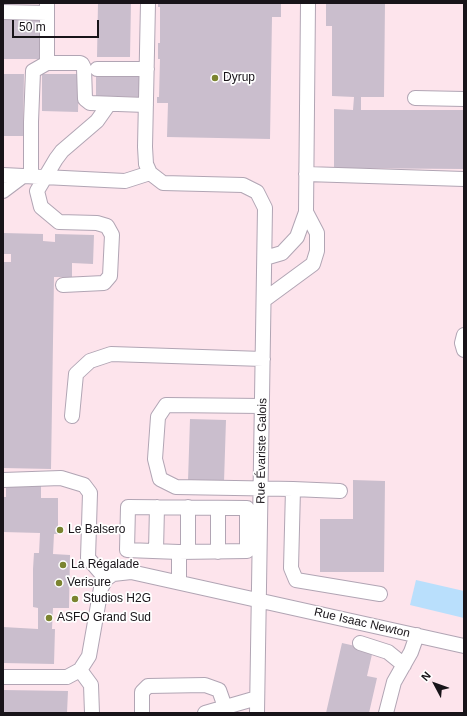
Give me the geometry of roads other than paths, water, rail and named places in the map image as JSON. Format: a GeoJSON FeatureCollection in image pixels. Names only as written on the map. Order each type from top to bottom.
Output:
{"type":"FeatureCollection","features":[{"type":"Feature","properties":{"kind":"street"},"geometry":{"type":"LineString","coordinates":[[3,175],[126,180],[150,173],[146,164],[148,3]]}},
{"type":"Feature","properties":{"kind":"street"},"geometry":{"type":"LineString","coordinates":[[265,258],[282,253],[297,237],[306,212],[308,3]]}},
{"type":"Feature","properties":{"kind":"street"},"geometry":{"type":"LineString","coordinates":[[12,9],[47,8],[47,63]]}},
{"type":"Feature","properties":{"kind":"street"},"geometry":{"type":"LineString","coordinates":[[63,285],[104,282],[110,276],[112,235],[107,226],[97,223],[59,222],[41,207],[33,176],[31,122],[33,71],[47,63],[80,63],[84,68],[85,99],[87,102],[109,104],[146,104]]}},
{"type":"Feature","properties":{"kind":"street"},"geometry":{"type":"LineString","coordinates":[[97,69],[147,69]]}},
{"type":"Feature","properties":{"kind":"street"},"geometry":{"type":"LineString","coordinates":[[415,98],[464,99]]}},
{"type":"Feature","properties":{"kind":"street"},"geometry":{"type":"LineString","coordinates":[[3,191],[33,176],[97,121],[109,104]]}},
{"type":"Feature","properties":{"kind":"street","name":"Rue Évariste Galois"},"geometry":{"type":"LineString","coordinates":[[150,173],[163,183],[244,185],[257,192],[265,208],[262,489],[257,713]]}},
{"type":"Feature","properties":{"kind":"street"},"geometry":{"type":"LineString","coordinates":[[306,174],[464,179]]}},
{"type":"Feature","properties":{"kind":"street"},"geometry":{"type":"LineString","coordinates":[[264,300],[313,264],[317,251],[317,233],[306,212]]}},
{"type":"Feature","properties":{"kind":"street"},"geometry":{"type":"LineString","coordinates":[[464,335],[462,343],[464,350]]}},
{"type":"Feature","properties":{"kind":"street"},"geometry":{"type":"LineString","coordinates":[[72,416],[76,374],[90,361],[111,354],[263,359]]}},
{"type":"Feature","properties":{"kind":"street"},"geometry":{"type":"LineString","coordinates":[[262,406],[166,405],[158,417],[155,459],[160,479],[176,487],[340,491]]}},
{"type":"Feature","properties":{"kind":"street"},"geometry":{"type":"LineString","coordinates":[[3,480],[61,478],[84,485],[90,493],[88,558],[106,579],[101,588],[88,656],[80,670],[68,677],[3,677]]}},
{"type":"Feature","properties":{"kind":"street"},"geometry":{"type":"LineString","coordinates":[[293,489],[291,568],[296,580],[380,594]]}},
{"type":"Feature","properties":{"kind":"street"},"geometry":{"type":"LineString","coordinates":[[128,507],[188,507],[247,508],[247,551],[184,552],[128,550],[128,507]]}},
{"type":"Feature","properties":{"kind":"street"},"geometry":{"type":"LineString","coordinates":[[156,551],[157,507]]}},
{"type":"Feature","properties":{"kind":"street"},"geometry":{"type":"LineString","coordinates":[[179,582],[184,552],[188,507]]}},
{"type":"Feature","properties":{"kind":"street"},"geometry":{"type":"LineString","coordinates":[[218,508],[218,552]]}},
{"type":"Feature","properties":{"kind":"street","name":"Rue Isaac Newton"},"geometry":{"type":"LineString","coordinates":[[106,579],[113,574],[130,572],[260,599],[464,646]]}},
{"type":"Feature","properties":{"kind":"street"},"geometry":{"type":"LineString","coordinates":[[386,713],[394,682],[411,652],[417,635]]}},
{"type":"Feature","properties":{"kind":"street"},"geometry":{"type":"LineString","coordinates":[[360,643],[388,652],[404,665]]}},
{"type":"Feature","properties":{"kind":"street"},"geometry":{"type":"LineString","coordinates":[[80,670],[91,685],[92,713]]}},
{"type":"Feature","properties":{"kind":"street"},"geometry":{"type":"LineString","coordinates":[[142,713],[142,692],[148,686],[205,685],[219,690],[225,707]]}},
{"type":"Feature","properties":{"kind":"street"},"geometry":{"type":"LineString","coordinates":[[205,713],[257,698]]}},
{"type":"Feature","properties":{"kind":"water"},"geometry":{"type":"Polygon","coordinates":[[[416,580],[464,591],[464,618],[410,605],[416,580]]]}},
{"type":"Feature","properties":{"kind":"place","name":"Dyrup"},"geometry":{"type":"Point","coordinates":[215,78]}},
{"type":"Feature","properties":{"kind":"place","name":"Le Balsero"},"geometry":{"type":"Point","coordinates":[60,530]}},
{"type":"Feature","properties":{"kind":"place","name":"La Régalade"},"geometry":{"type":"Point","coordinates":[63,565]}},
{"type":"Feature","properties":{"kind":"place","name":"Verisure"},"geometry":{"type":"Point","coordinates":[59,583]}},
{"type":"Feature","properties":{"kind":"place","name":"Studios H2G"},"geometry":{"type":"Point","coordinates":[75,599]}},
{"type":"Feature","properties":{"kind":"place","name":"ASFO Grand Sud"},"geometry":{"type":"Point","coordinates":[49,618]}}]}
